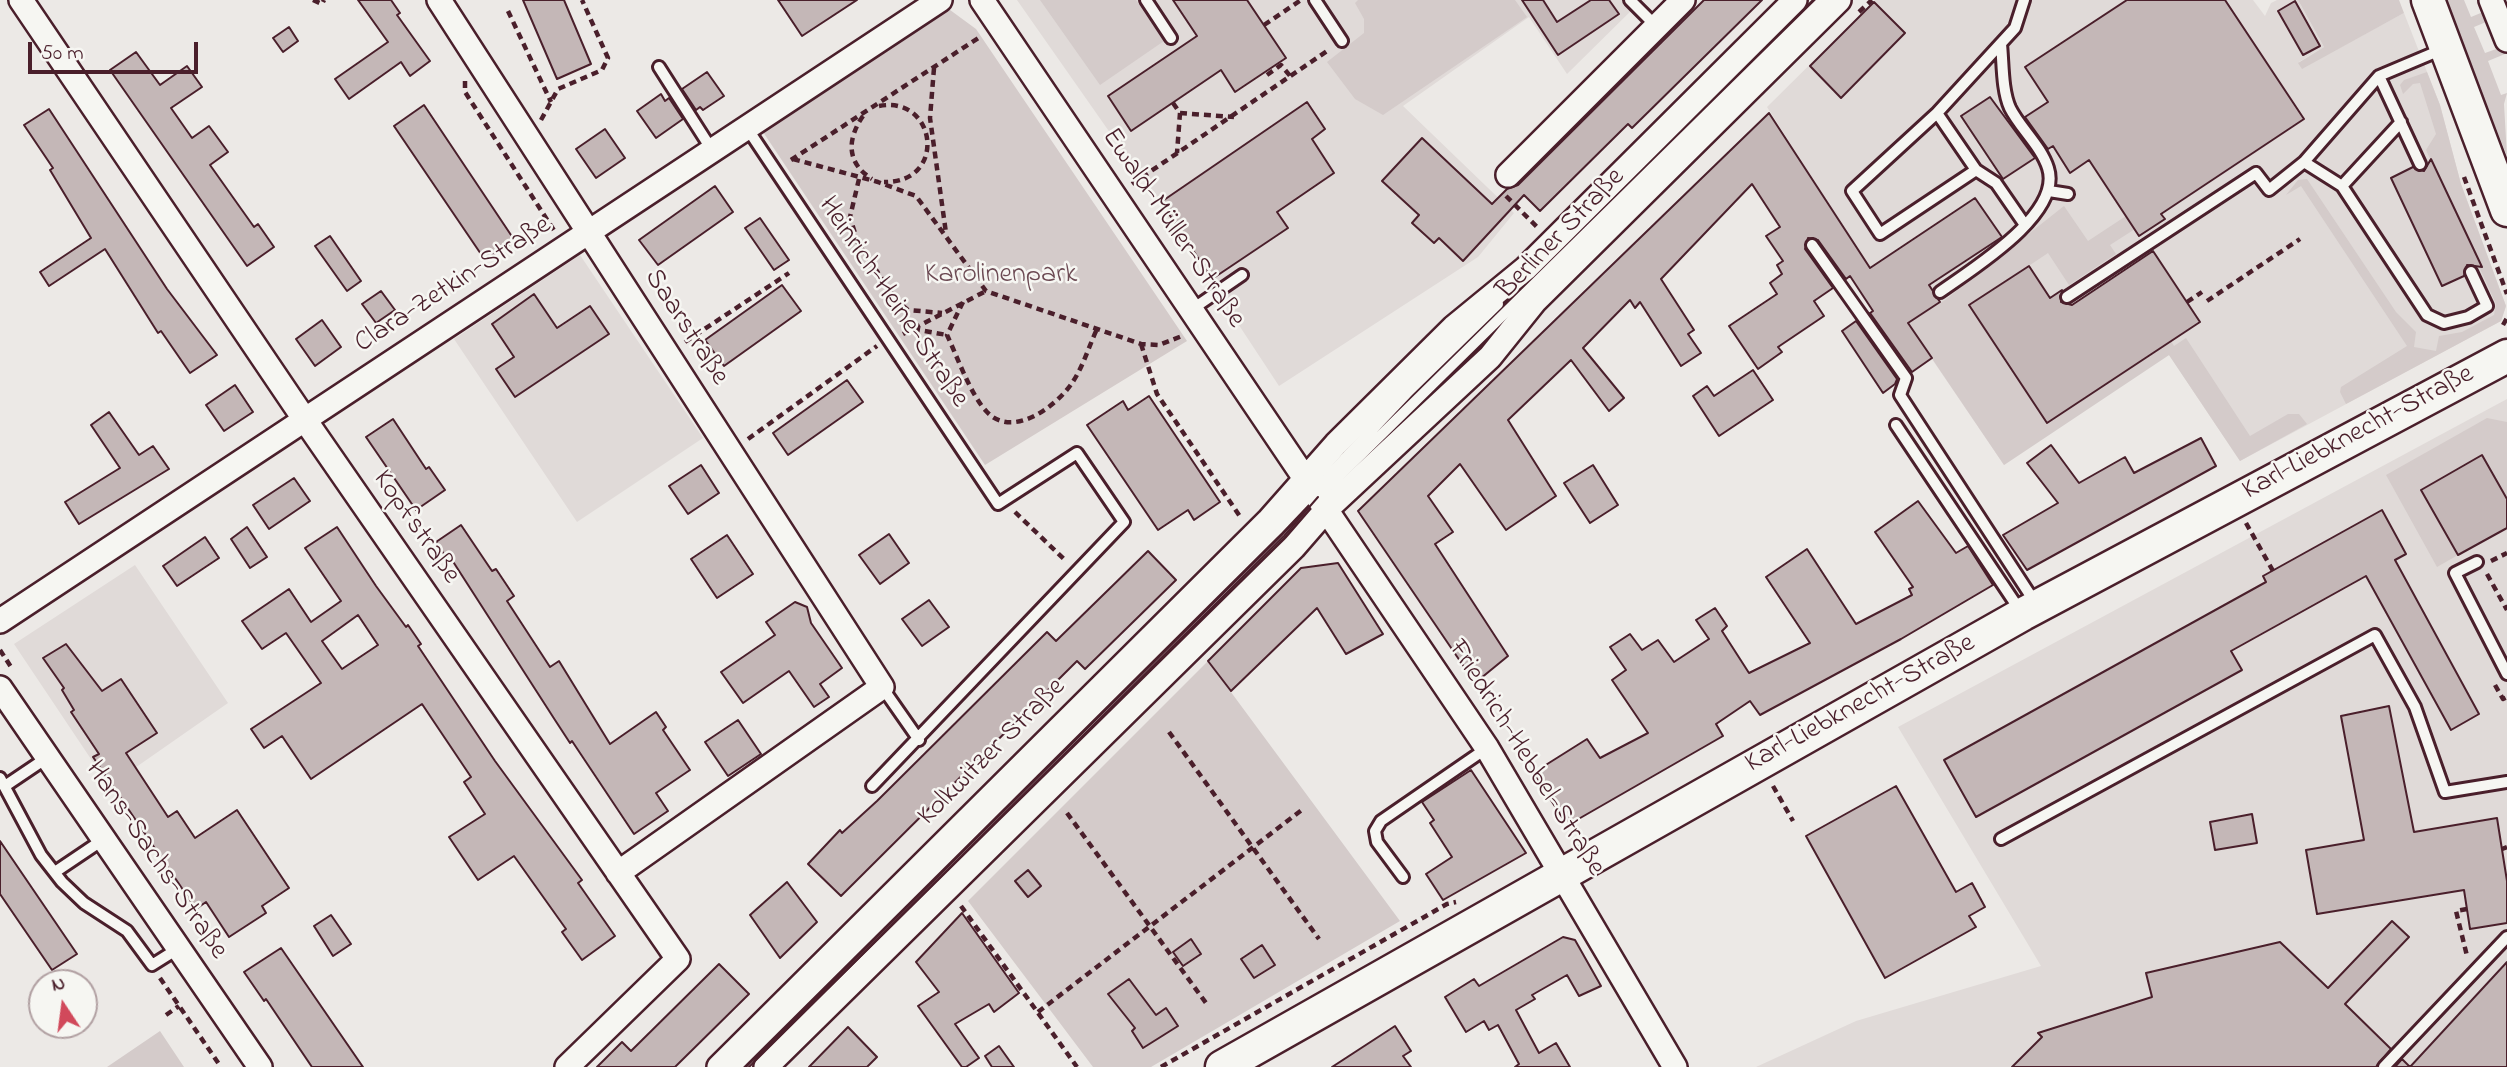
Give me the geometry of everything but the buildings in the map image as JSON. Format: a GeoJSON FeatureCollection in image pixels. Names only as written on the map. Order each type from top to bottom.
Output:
{"type":"FeatureCollection","features":[{"type":"Feature","properties":{"kind":"main road"},"geometry":{"type":"LineString","coordinates":[[2428,0],[2507,210]]}},
{"type":"Feature","properties":{"kind":"main road","name":"Karl-Liebknecht-Straße"},"geometry":{"type":"LineString","coordinates":[[1222,1067],[2030,610],[2507,356]]}},
{"type":"Feature","properties":{"kind":"street","name":"Kopfstraße"},"geometry":{"type":"LineString","coordinates":[[21,0],[304,420],[678,959],[567,1067]]}},
{"type":"Feature","properties":{"kind":"street","name":"Saarstraße"},"geometry":{"type":"LineString","coordinates":[[439,0],[882,687]]}},
{"type":"Feature","properties":{"kind":"street","name":"Clara-Zetkin-Straße"},"geometry":{"type":"LineString","coordinates":[[0,621],[940,0]]}},
{"type":"Feature","properties":{"kind":"street","name":"Ewald-Müller-Straße"},"geometry":{"type":"LineString","coordinates":[[982,0],[1316,493]]}},
{"type":"Feature","properties":{"kind":"street"},"geometry":{"type":"LineString","coordinates":[[1508,175],[1683,0]]}},
{"type":"Feature","properties":{"kind":"street","name":"Berliner Straße"},"geometry":{"type":"LineString","coordinates":[[1316,493],[1454,327],[1526,268],[1795,0]]}},
{"type":"Feature","properties":{"kind":"street","name":"Berliner Straße"},"geometry":{"type":"LineString","coordinates":[[1316,493],[1490,357],[1535,301],[1839,0]]}},
{"type":"Feature","properties":{"kind":"street"},"geometry":{"type":"LineString","coordinates":[[2491,0],[2507,40]]}},
{"type":"Feature","properties":{"kind":"street"},"geometry":{"type":"LineString","coordinates":[[766,1067],[1294,547],[1316,493]]}},
{"type":"Feature","properties":{"kind":"street","name":"Friedrich-Hebbel-Straße"},"geometry":{"type":"LineString","coordinates":[[1316,493],[1487,748],[1675,1067]]}},
{"type":"Feature","properties":{"kind":"street","name":"Kolkwitzer Straße"},"geometry":{"type":"LineString","coordinates":[[719,1067],[1268,521],[1316,493]]}},
{"type":"Feature","properties":{"kind":"street"},"geometry":{"type":"LineString","coordinates":[[618,873],[882,687]]}},
{"type":"Feature","properties":{"kind":"street","name":"Hans-Sachs-Straße"},"geometry":{"type":"LineString","coordinates":[[0,688],[260,1067]]}},
{"type":"Feature","properties":{"kind":"lane"},"geometry":{"type":"LineString","coordinates":[[1146,0],[1171,38]]}},
{"type":"Feature","properties":{"kind":"lane"},"geometry":{"type":"LineString","coordinates":[[1315,0],[1342,41]]}},
{"type":"Feature","properties":{"kind":"lane"},"geometry":{"type":"LineString","coordinates":[[1630,0],[1656,26]]}},
{"type":"Feature","properties":{"kind":"lane"},"geometry":{"type":"LineString","coordinates":[[1316,493],[1407,393],[1807,0]]}},
{"type":"Feature","properties":{"kind":"lane"},"geometry":{"type":"LineString","coordinates":[[736,1067],[1277,530],[1823,0]]}},
{"type":"Feature","properties":{"kind":"lane"},"geometry":{"type":"LineString","coordinates":[[1976,170],[1880,234],[1852,191],[1937,113],[2001,44],[2015,28],[2024,0]]}},
{"type":"Feature","properties":{"kind":"lane"},"geometry":{"type":"LineString","coordinates":[[1940,292],[2004,245],[2025,225],[2049,191],[2048,168],[2007,98],[2001,44]]}},
{"type":"Feature","properties":{"kind":"lane"},"geometry":{"type":"LineString","coordinates":[[2067,297],[2256,173],[2269,191],[2304,162],[2379,76],[2446,48]]}},
{"type":"Feature","properties":{"kind":"lane"},"geometry":{"type":"LineString","coordinates":[[659,67],[712,150]]}},
{"type":"Feature","properties":{"kind":"lane"},"geometry":{"type":"LineString","coordinates":[[2379,76],[2420,164]]}},
{"type":"Feature","properties":{"kind":"lane"},"geometry":{"type":"LineString","coordinates":[[1937,113],[1976,170],[1996,183],[2025,225]]}},
{"type":"Feature","properties":{"kind":"lane"},"geometry":{"type":"LineString","coordinates":[[2342,186],[2401,122]]}},
{"type":"Feature","properties":{"kind":"lane","name":"Heinrich-Heine-Straße"},"geometry":{"type":"LineString","coordinates":[[747,128],[998,504],[1077,453],[1124,522],[1078,570]]}},
{"type":"Feature","properties":{"kind":"lane"},"geometry":{"type":"LineString","coordinates":[[2304,162],[2342,186],[2427,315],[2444,323],[2468,317],[2487,306],[2471,272]]}},
{"type":"Feature","properties":{"kind":"lane"},"geometry":{"type":"LineString","coordinates":[[2049,191],[2067,194]]}},
{"type":"Feature","properties":{"kind":"lane"},"geometry":{"type":"LineString","coordinates":[[1812,245],[1906,378],[1900,395],[2030,610]]}},
{"type":"Feature","properties":{"kind":"lane"},"geometry":{"type":"LineString","coordinates":[[1196,317],[1242,275]]}},
{"type":"Feature","properties":{"kind":"lane"},"geometry":{"type":"LineString","coordinates":[[1896,425],[2030,610]]}},
{"type":"Feature","properties":{"kind":"lane"},"geometry":{"type":"LineString","coordinates":[[2480,564],[2455,573],[2507,674]]}},
{"type":"Feature","properties":{"kind":"lane"},"geometry":{"type":"LineString","coordinates":[[872,786],[919,740],[1078,570]]}},
{"type":"Feature","properties":{"kind":"lane"},"geometry":{"type":"LineString","coordinates":[[2001,839],[2375,635],[2415,707],[2445,792],[2507,782]]}},
{"type":"Feature","properties":{"kind":"lane","name":"Saarstraße"},"geometry":{"type":"LineString","coordinates":[[882,687],[919,740]]}},
{"type":"Feature","properties":{"kind":"lane"},"geometry":{"type":"LineString","coordinates":[[1403,877],[1377,842],[1375,831],[1381,821],[1487,748]]}},
{"type":"Feature","properties":{"kind":"lane"},"geometry":{"type":"LineString","coordinates":[[48,757],[3,782],[41,855],[84,903],[127,931],[152,965],[178,948]]}},
{"type":"Feature","properties":{"kind":"lane"},"geometry":{"type":"LineString","coordinates":[[54,872],[104,839]]}},
{"type":"Feature","properties":{"kind":"lane"},"geometry":{"type":"LineString","coordinates":[[2384,1067],[2507,937]]}},
{"type":"Feature","properties":{"kind":"path"},"geometry":{"type":"LineString","coordinates":[[529,141],[558,89],[602,70],[608,58],[582,0]]}},
{"type":"Feature","properties":{"kind":"path"},"geometry":{"type":"LineString","coordinates":[[1264,25],[1301,0]]}},
{"type":"Feature","properties":{"kind":"path"},"geometry":{"type":"LineString","coordinates":[[508,11],[551,102]]}},
{"type":"Feature","properties":{"kind":"path"},"geometry":{"type":"LineString","coordinates":[[776,171],[999,25]]}},
{"type":"Feature","properties":{"kind":"path"},"geometry":{"type":"LineString","coordinates":[[1114,196],[1235,117],[1342,41]]}},
{"type":"Feature","properties":{"kind":"path"},"geometry":{"type":"LineString","coordinates":[[1267,75],[1281,65],[1291,77]]}},
{"type":"Feature","properties":{"kind":"path"},"geometry":{"type":"LineString","coordinates":[[934,67],[930,118],[946,234]]}},
{"type":"Feature","properties":{"kind":"path"},"geometry":{"type":"LineString","coordinates":[[1173,103],[1180,113],[1177,154]]}},
{"type":"Feature","properties":{"kind":"path"},"geometry":{"type":"LineString","coordinates":[[793,159],[878,182],[898,182],[911,177],[924,163],[929,142],[924,126],[913,113],[899,106],[874,107]]}},
{"type":"Feature","properties":{"kind":"path"},"geometry":{"type":"LineString","coordinates":[[866,113],[852,132],[850,150],[856,164],[878,182],[916,196],[986,291],[1141,344],[1159,345],[1178,339],[1196,317]]}},
{"type":"Feature","properties":{"kind":"path"},"geometry":{"type":"LineString","coordinates":[[1180,113],[1235,117]]}},
{"type":"Feature","properties":{"kind":"path"},"geometry":{"type":"LineString","coordinates":[[1508,175],[1511,180],[1504,194],[1543,233]]}},
{"type":"Feature","properties":{"kind":"path"},"geometry":{"type":"LineString","coordinates":[[859,179],[850,217],[858,243],[897,301],[908,310],[942,313]]}},
{"type":"Feature","properties":{"kind":"path"},"geometry":{"type":"LineString","coordinates":[[2207,300],[2300,239]]}},
{"type":"Feature","properties":{"kind":"path"},"geometry":{"type":"LineString","coordinates":[[667,354],[789,273]]}},
{"type":"Feature","properties":{"kind":"path"},"geometry":{"type":"LineString","coordinates":[[730,452],[889,340],[986,291]]}},
{"type":"Feature","properties":{"kind":"path"},"geometry":{"type":"LineString","coordinates":[[2187,302],[2202,292]]}},
{"type":"Feature","properties":{"kind":"path"},"geometry":{"type":"LineString","coordinates":[[947,335],[962,302]]}},
{"type":"Feature","properties":{"kind":"path"},"geometry":{"type":"LineString","coordinates":[[2503,324],[2507,318]]}},
{"type":"Feature","properties":{"kind":"path"},"geometry":{"type":"LineString","coordinates":[[912,329],[947,335]]}},
{"type":"Feature","properties":{"kind":"path"},"geometry":{"type":"LineString","coordinates":[[947,335],[985,411],[998,421],[1016,423],[1050,408],[1072,383],[1097,329]]}},
{"type":"Feature","properties":{"kind":"path"},"geometry":{"type":"LineString","coordinates":[[1141,344],[1157,394],[1243,521]]}},
{"type":"Feature","properties":{"kind":"path"},"geometry":{"type":"LineString","coordinates":[[1013,510],[1024,524],[1078,570]]}},
{"type":"Feature","properties":{"kind":"path"},"geometry":{"type":"LineString","coordinates":[[2246,523],[2273,571]]}},
{"type":"Feature","properties":{"kind":"path"},"geometry":{"type":"LineString","coordinates":[[2494,560],[2507,553]]}},
{"type":"Feature","properties":{"kind":"path"},"geometry":{"type":"LineString","coordinates":[[2480,564],[2507,610]]}},
{"type":"Feature","properties":{"kind":"path"},"geometry":{"type":"LineString","coordinates":[[1169,732],[1320,939]]}},
{"type":"Feature","properties":{"kind":"path"},"geometry":{"type":"LineString","coordinates":[[1773,786],[1793,821]]}},
{"type":"Feature","properties":{"kind":"path"},"geometry":{"type":"LineString","coordinates":[[1038,1012],[1303,809]]}},
{"type":"Feature","properties":{"kind":"path"},"geometry":{"type":"LineString","coordinates":[[1067,813],[1206,1003]]}},
{"type":"Feature","properties":{"kind":"path"},"geometry":{"type":"LineString","coordinates":[[958,902],[1077,1067]]}},
{"type":"Feature","properties":{"kind":"path"},"geometry":{"type":"LineString","coordinates":[[1161,1067],[1447,904]]}},
{"type":"Feature","properties":{"kind":"path"},"geometry":{"type":"LineString","coordinates":[[2467,909],[2456,911],[2472,974]]}},
{"type":"Feature","properties":{"kind":"path"},"geometry":{"type":"LineString","coordinates":[[152,965],[221,1067]]}},
{"type":"Feature","properties":{"kind":"path"},"geometry":{"type":"LineString","coordinates":[[166,1015],[179,1006]]}},
{"type":"Feature","properties":{"kind":"shaded area"},"geometry":{"type":"Polygon","coordinates":[[[1017,0],[1642,0],[1567,74],[1529,17],[1403,106],[1514,213],[1478,257],[1279,386],[1148,187],[1017,0]]]}},
{"type":"Feature","properties":{"kind":"shaded area"},"geometry":{"type":"Polygon","coordinates":[[[1875,0],[2253,0],[2265,16],[2271,3],[2277,0],[2298,0],[2324,47],[2299,62],[2302,68],[2404,13],[2440,105],[2461,184],[2506,306],[2501,321],[2240,461],[2169,355],[2004,465],[1870,268],[1767,107],[1875,0]]]}},
{"type":"Feature","properties":{"kind":"shaded area"},"geometry":{"type":"Polygon","coordinates":[[[580,255],[703,438],[577,522],[454,339],[580,255]]]}},
{"type":"Feature","properties":{"kind":"shaded area"},"geometry":{"type":"Polygon","coordinates":[[[2507,399],[2507,1067],[1756,1067],[1856,1021],[2041,966],[1898,727],[2507,399]]]}},
{"type":"Feature","properties":{"kind":"shaded area"},"geometry":{"type":"Polygon","coordinates":[[[135,565],[228,703],[109,786],[14,644],[135,565]]]}},
{"type":"Feature","properties":{"kind":"green space"},"geometry":{"type":"Polygon","coordinates":[[[1040,0],[1136,0],[1164,41],[1100,85],[1040,0]]]}},
{"type":"Feature","properties":{"kind":"green space"},"geometry":{"type":"Polygon","coordinates":[[[1358,0],[1515,0],[1527,17],[1383,115],[1355,99],[1327,62],[1364,33],[1364,19],[1355,3],[1358,0]]]}},
{"type":"Feature","properties":{"kind":"green space"},"geometry":{"type":"Polygon","coordinates":[[[2298,0],[2399,0],[2404,13],[2302,69],[2298,63],[2324,47],[2298,0]]]}},
{"type":"Feature","properties":{"kind":"green space"},"geometry":{"type":"Polygon","coordinates":[[[2445,0],[2464,0],[2471,17],[2488,10],[2491,20],[2474,27],[2485,53],[2502,47],[2505,54],[2488,61],[2501,95],[2507,93],[2504,104],[2507,156],[2445,0]]]}},
{"type":"Feature","properties":{"kind":"green space","name":"Karolinenpark"},"geometry":{"type":"Polygon","coordinates":[[[946,7],[976,29],[1187,341],[985,465],[763,132],[946,7]]]}},
{"type":"Feature","properties":{"kind":"green space"},"geometry":{"type":"Polygon","coordinates":[[[2427,72],[2440,105],[2461,184],[2506,306],[2501,321],[2346,404],[2340,392],[2341,387],[2407,346],[2301,186],[2286,195],[2298,180],[2307,179],[2396,312],[2416,332],[2414,347],[2436,351],[2439,336],[2462,332],[2494,315],[2496,304],[2426,150],[2436,134],[2420,83],[2413,84],[2403,94],[2400,85],[2404,80],[2427,72]]]}},
{"type":"Feature","properties":{"kind":"green space"},"geometry":{"type":"Polygon","coordinates":[[[2064,206],[2088,241],[2126,216],[2135,229],[2110,245],[2116,254],[2069,285],[2048,253],[1970,305],[2171,341],[2174,346],[2186,338],[2250,436],[2288,414],[2299,414],[2307,424],[2240,461],[2169,355],[2004,465],[1908,323],[1945,300],[2064,206]]]}},
{"type":"Feature","properties":{"kind":"green space"},"geometry":{"type":"Polygon","coordinates":[[[2487,418],[2507,422],[2507,499],[2482,455],[2421,490],[2458,555],[2437,567],[2386,475],[2487,418]]]}},
{"type":"Feature","properties":{"kind":"green space"},"geometry":{"type":"Polygon","coordinates":[[[1208,661],[1400,921],[1151,1067],[1093,1067],[968,901],[1208,661]]]}},
{"type":"Feature","properties":{"kind":"green space"},"geometry":{"type":"Polygon","coordinates":[[[160,1031],[184,1067],[107,1067],[160,1031]]]}},
{"type":"Feature","properties":{"kind":"tram line"},"geometry":{"type":"LineString","coordinates":[[749,1067],[1284,536],[1318,497]]}}]}
